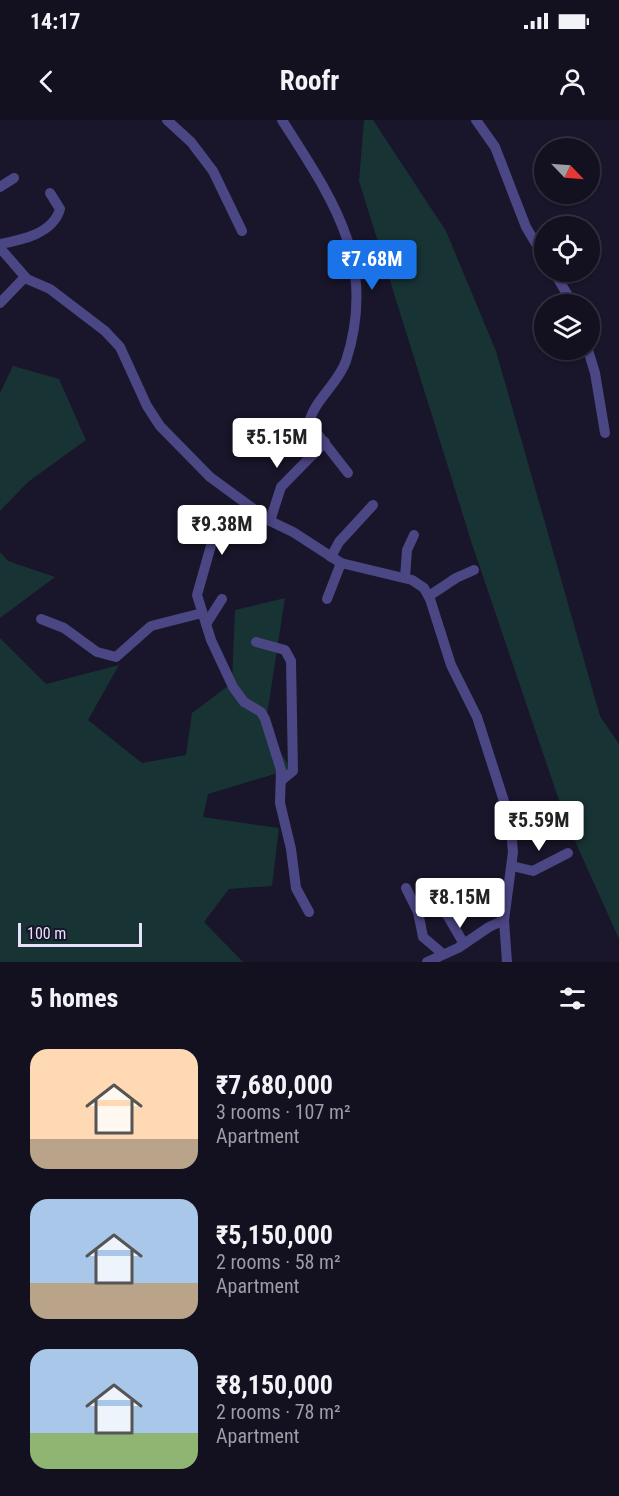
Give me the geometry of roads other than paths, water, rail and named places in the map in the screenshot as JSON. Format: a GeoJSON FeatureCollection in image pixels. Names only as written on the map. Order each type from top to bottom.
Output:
{"type":"FeatureCollection","features":[{"type":"Feature","properties":{"kind":"street"},"geometry":{"type":"LineString","coordinates":[[167,120],[191,142],[213,171],[242,231]]}},
{"type":"Feature","properties":{"kind":"street"},"geometry":{"type":"LineString","coordinates":[[282,120],[317,173],[338,213],[357,283],[358,305],[345,362],[309,423],[348,473]]}},
{"type":"Feature","properties":{"kind":"street"},"geometry":{"type":"LineString","coordinates":[[476,120],[495,147],[526,227],[534,240]]}},
{"type":"Feature","properties":{"kind":"street"},"geometry":{"type":"LineString","coordinates":[[0,187],[14,178]]}},
{"type":"Feature","properties":{"kind":"street"},"geometry":{"type":"LineString","coordinates":[[50,193],[60,209],[57,217],[35,235],[0,246],[25,277],[50,289],[105,331],[120,347],[147,406],[160,426],[203,471],[270,521],[293,532],[341,563],[405,578],[418,583],[429,596],[445,650],[477,717],[510,820],[512,866],[504,920],[507,962]]}},
{"type":"Feature","properties":{"kind":"street"},"geometry":{"type":"LineString","coordinates":[[0,303],[25,277]]}},
{"type":"Feature","properties":{"kind":"street"},"geometry":{"type":"LineString","coordinates":[[591,360],[605,433]]}},
{"type":"Feature","properties":{"kind":"street"},"geometry":{"type":"LineString","coordinates":[[270,521],[281,487],[325,442]]}},
{"type":"Feature","properties":{"kind":"street"},"geometry":{"type":"LineString","coordinates":[[331,557],[339,542],[372,505]]}},
{"type":"Feature","properties":{"kind":"street"},"geometry":{"type":"LineString","coordinates":[[250,508],[212,542],[198,589],[202,613],[219,660],[237,693],[248,706],[263,715],[281,770],[280,803],[291,849],[296,888],[309,912]]}},
{"type":"Feature","properties":{"kind":"street"},"geometry":{"type":"LineString","coordinates":[[405,578],[407,550],[414,535]]}},
{"type":"Feature","properties":{"kind":"street"},"geometry":{"type":"LineString","coordinates":[[327,599],[341,563]]}},
{"type":"Feature","properties":{"kind":"street"},"geometry":{"type":"LineString","coordinates":[[429,596],[456,578],[474,570]]}},
{"type":"Feature","properties":{"kind":"street"},"geometry":{"type":"LineString","coordinates":[[206,624],[222,599]]}},
{"type":"Feature","properties":{"kind":"street"},"geometry":{"type":"LineString","coordinates":[[41,620],[64,628],[97,652],[116,657],[151,626],[202,613]]}},
{"type":"Feature","properties":{"kind":"street"},"geometry":{"type":"LineString","coordinates":[[256,642],[285,650],[291,661],[293,771],[282,780]]}},
{"type":"Feature","properties":{"kind":"street"},"geometry":{"type":"LineString","coordinates":[[512,866],[533,871],[568,853]]}},
{"type":"Feature","properties":{"kind":"street"},"geometry":{"type":"LineString","coordinates":[[406,888],[418,912],[423,937],[443,954]]}},
{"type":"Feature","properties":{"kind":"street"},"geometry":{"type":"LineString","coordinates":[[446,913],[464,944]]}},
{"type":"Feature","properties":{"kind":"street"},"geometry":{"type":"LineString","coordinates":[[427,962],[464,944],[504,920]]}}]}
